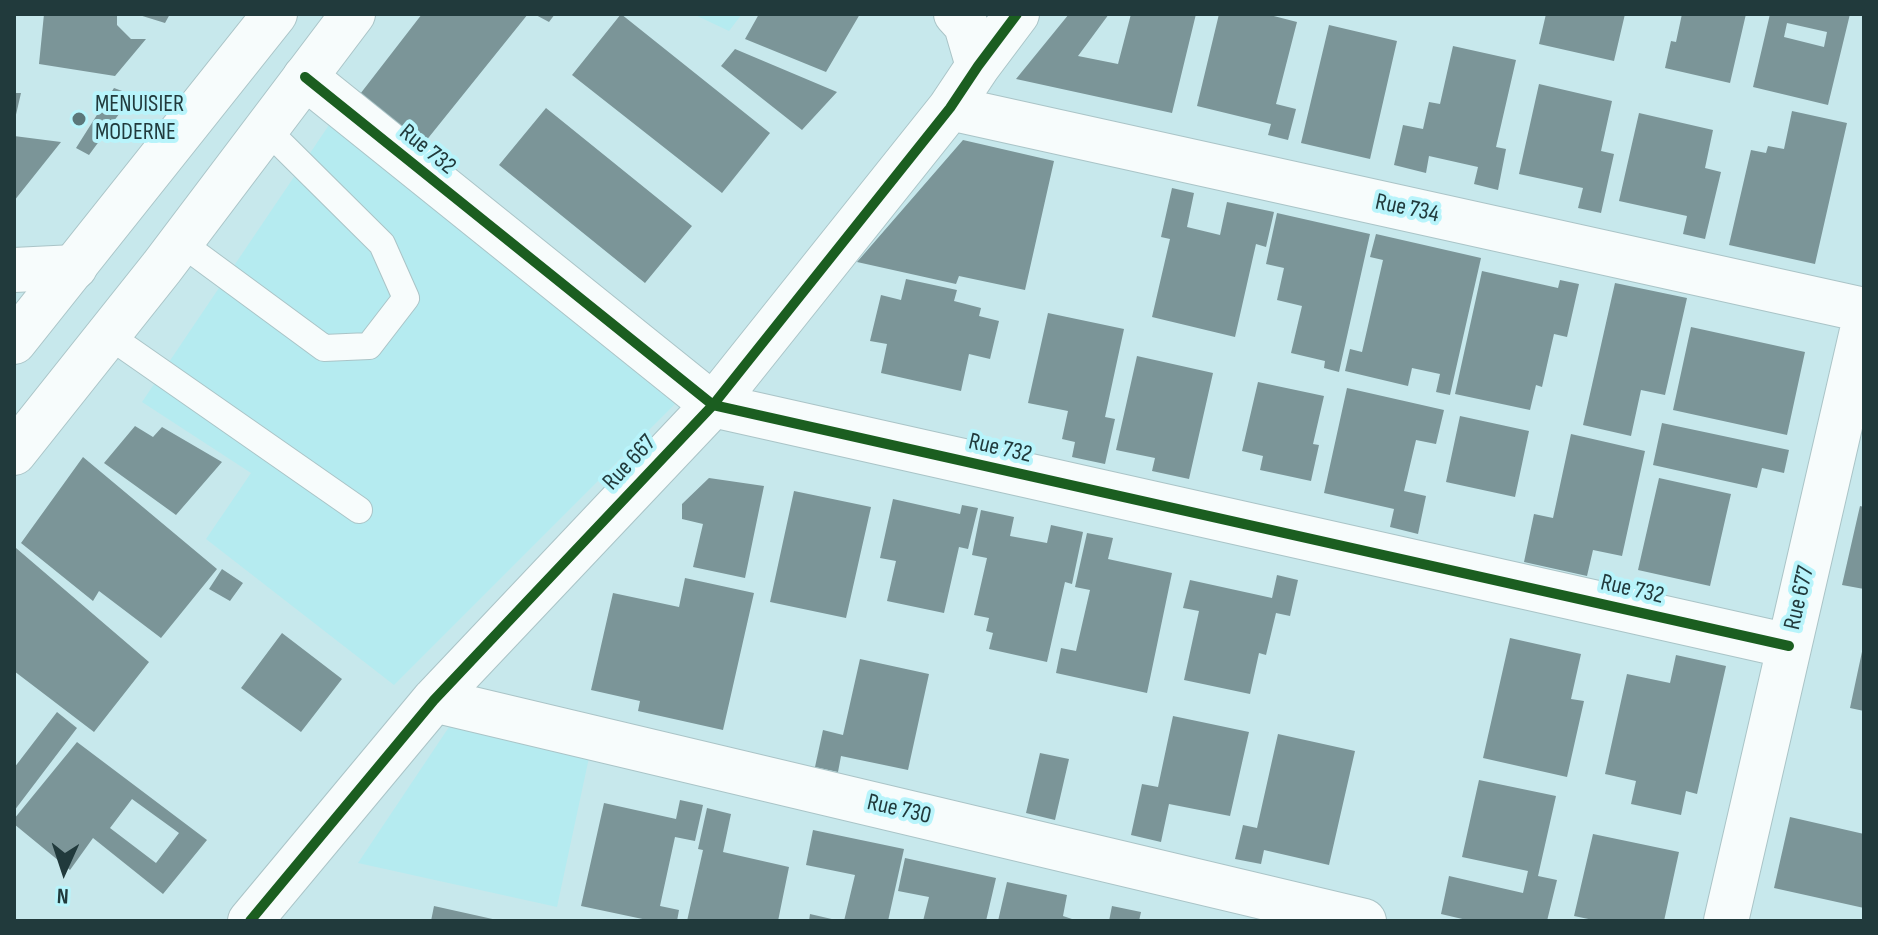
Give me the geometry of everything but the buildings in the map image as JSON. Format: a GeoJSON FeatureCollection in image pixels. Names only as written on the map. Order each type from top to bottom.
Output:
{"type":"FeatureCollection","features":[{"type":"Feature","properties":{"kind":"street"},"geometry":{"type":"LineString","coordinates":[[14,342],[275,14]]}},
{"type":"Feature","properties":{"kind":"street"},"geometry":{"type":"LineString","coordinates":[[14,453],[180,242],[353,14]]}},
{"type":"Feature","properties":{"kind":"street"},"geometry":{"type":"LineString","coordinates":[[956,14],[966,25],[978,66]]}},
{"type":"Feature","properties":{"kind":"street","name":"Rue 667"},"geometry":{"type":"LineString","coordinates":[[250,921],[434,700],[713,405],[950,108],[1017,14]]}},
{"type":"Feature","properties":{"kind":"street","name":"Rue 732"},"geometry":{"type":"LineString","coordinates":[[305,77],[713,405],[1789,646]]}},
{"type":"Feature","properties":{"kind":"street","name":"Rue 734"},"geometry":{"type":"LineString","coordinates":[[950,108],[1864,310]]}},
{"type":"Feature","properties":{"kind":"street"},"geometry":{"type":"LineString","coordinates":[[14,270],[75,267]]}},
{"type":"Feature","properties":{"kind":"street","name":"Rue 677"},"geometry":{"type":"LineString","coordinates":[[1726,921],[1864,322]]}},
{"type":"Feature","properties":{"kind":"street","name":"Rue 730"},"geometry":{"type":"LineString","coordinates":[[434,700],[1364,921]]}},
{"type":"Feature","properties":{"kind":"lane"},"geometry":{"type":"LineString","coordinates":[[180,242],[324,348],[369,346],[406,298],[382,244],[266,129]]}},
{"type":"Feature","properties":{"kind":"lane"},"geometry":{"type":"LineString","coordinates":[[108,335],[359,510]]}},
{"type":"Feature","properties":{"kind":"shaded area"},"geometry":{"type":"Polygon","coordinates":[[[693,14],[742,14],[729,31],[693,14]]]}},
{"type":"Feature","properties":{"kind":"shaded area"},"geometry":{"type":"Polygon","coordinates":[[[329,125],[675,404],[394,685],[206,539],[251,473],[142,402],[329,125]]]}},
{"type":"Feature","properties":{"kind":"shaded area"},"geometry":{"type":"Polygon","coordinates":[[[449,727],[590,753],[557,907],[358,863],[449,727]]]}},
{"type":"Feature","properties":{"kind":"cycle path"},"geometry":{"type":"LineString","coordinates":[[250,921],[434,700],[713,405],[950,108],[1017,14]]}},
{"type":"Feature","properties":{"kind":"cycle path"},"geometry":{"type":"LineString","coordinates":[[305,77],[713,405],[1789,646]]}},
{"type":"Feature","properties":{"kind":"place","name":"MENUISIER MODERNE"},"geometry":{"type":"Point","coordinates":[79,119]}}]}
